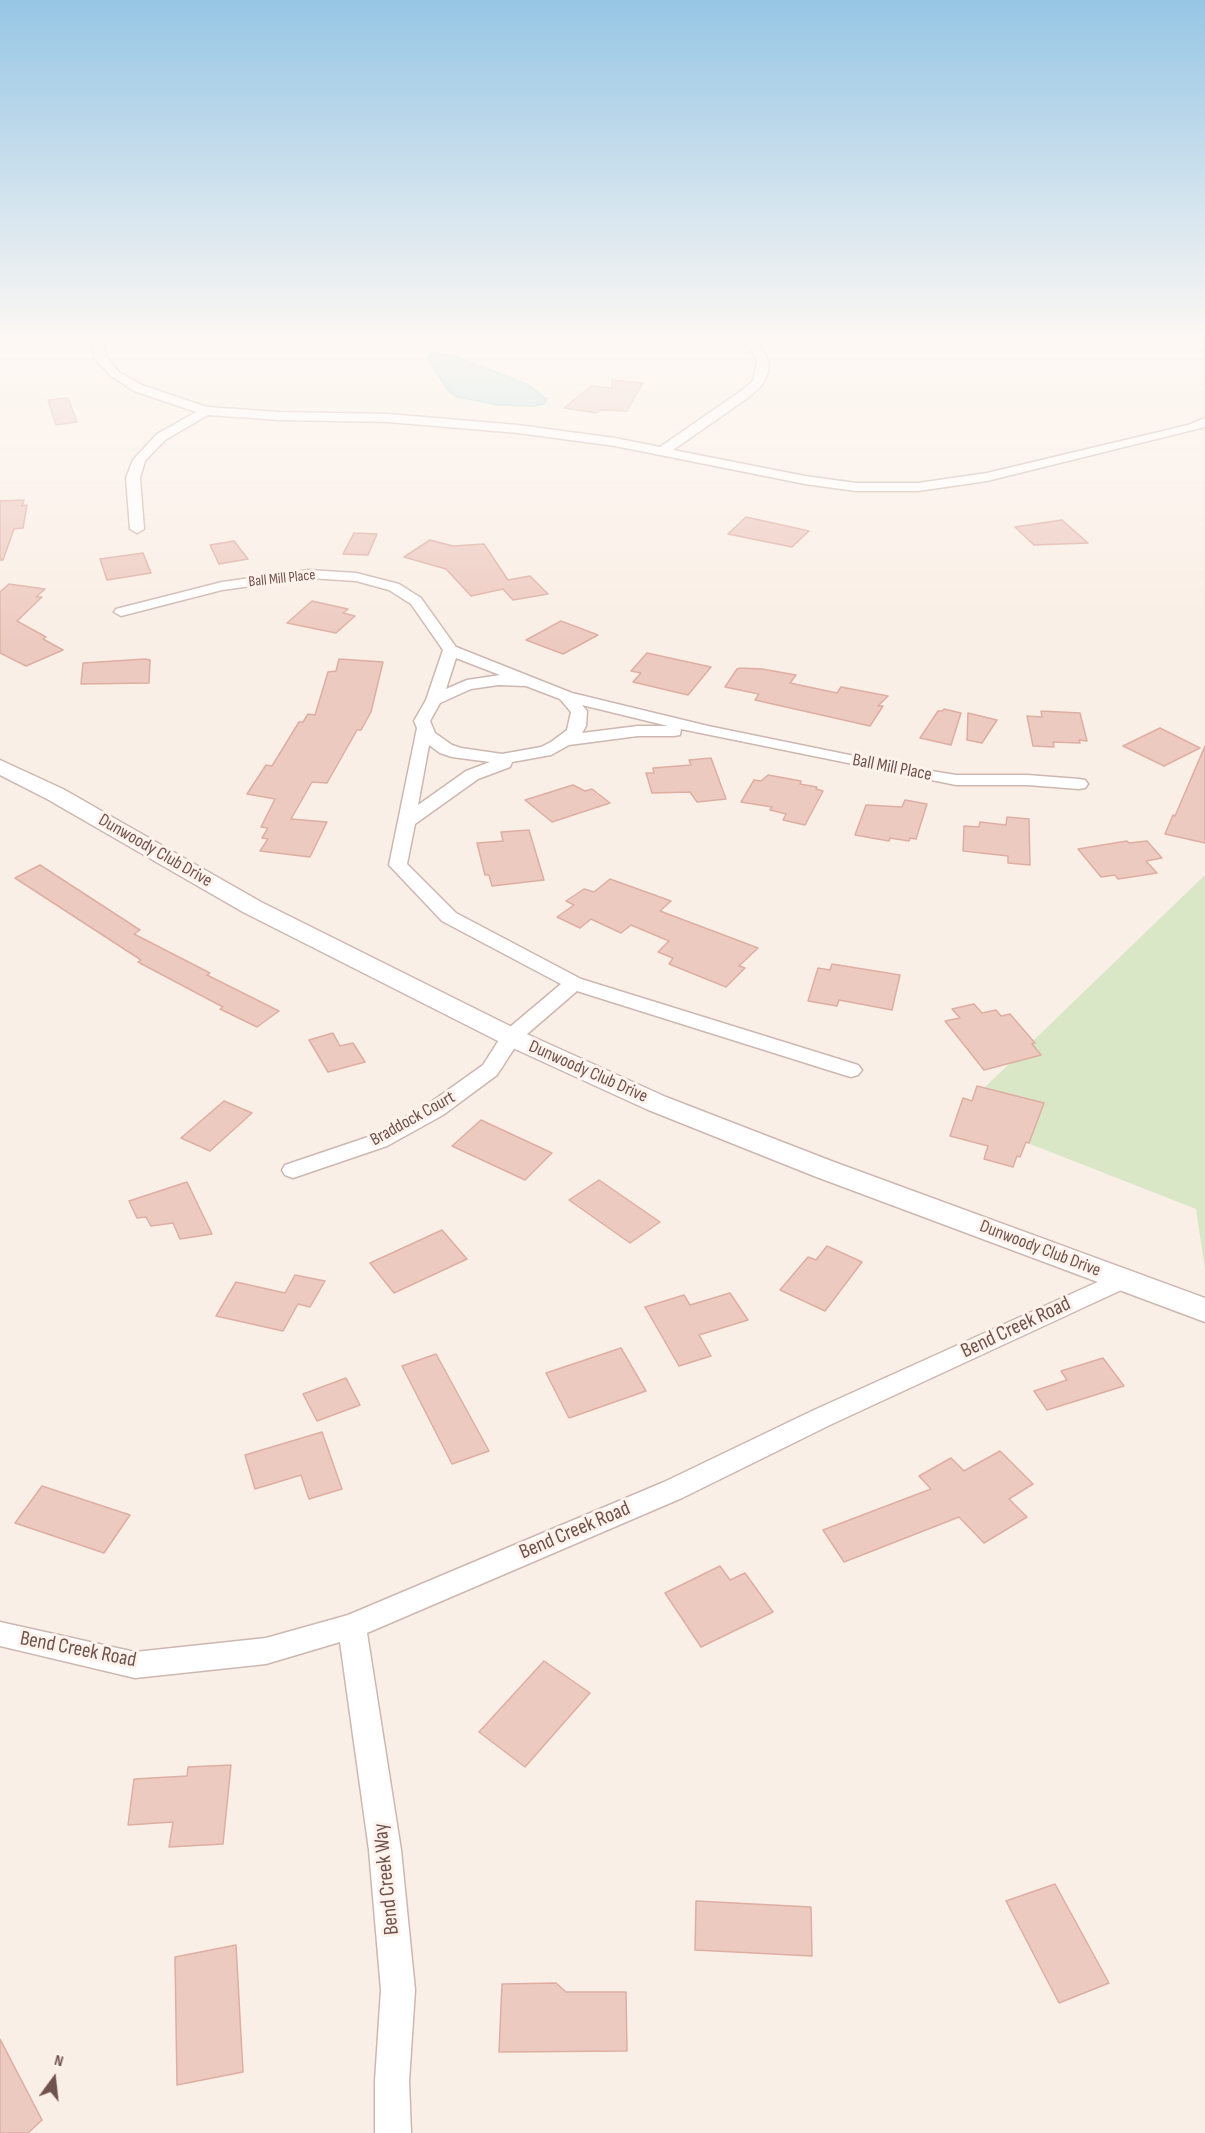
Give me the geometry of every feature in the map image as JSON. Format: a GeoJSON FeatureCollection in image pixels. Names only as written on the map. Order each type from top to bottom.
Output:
{"type":"FeatureCollection","features":[{"type":"Feature","properties":{"kind":"street"},"geometry":{"type":"LineString","coordinates":[[137,529],[133,478],[139,460],[156,443]]}},
{"type":"Feature","properties":{"kind":"street"},"geometry":{"type":"LineString","coordinates":[[616,443],[664,450],[832,485],[918,486],[987,477],[1131,443]]}},
{"type":"Feature","properties":{"kind":"street"},"geometry":{"type":"LineString","coordinates":[[664,450],[675,443]]}},
{"type":"Feature","properties":{"kind":"street","name":"Ball Mill Place"},"geometry":{"type":"LineString","coordinates":[[121,612],[222,586],[309,574],[356,577],[394,587],[416,601],[451,650]]}},
{"type":"Feature","properties":{"kind":"street"},"geometry":{"type":"LineString","coordinates":[[528,681],[451,650],[434,700],[424,714],[424,729],[398,865],[449,917],[574,982],[851,1070]]}},
{"type":"Feature","properties":{"kind":"street"},"geometry":{"type":"LineString","coordinates":[[434,700],[455,688],[482,682],[528,681]]}},
{"type":"Feature","properties":{"kind":"street","name":"Ball Mill Place"},"geometry":{"type":"LineString","coordinates":[[528,681],[566,696],[708,731],[913,774],[956,780],[1027,780],[1079,784]]}},
{"type":"Feature","properties":{"kind":"street"},"geometry":{"type":"LineString","coordinates":[[566,696],[579,711],[580,719],[574,733],[567,740]]}},
{"type":"Feature","properties":{"kind":"street"},"geometry":{"type":"LineString","coordinates":[[424,729],[436,743],[458,753],[486,758],[517,758]]}},
{"type":"Feature","properties":{"kind":"street","name":"Ball Mill Place"},"geometry":{"type":"LineString","coordinates":[[517,758],[545,751],[567,740],[638,731],[708,731]]}},
{"type":"Feature","properties":{"kind":"street"},"geometry":{"type":"LineString","coordinates":[[407,821],[472,775],[517,758]]}},
{"type":"Feature","properties":{"kind":"street","name":"Dunwoody Club Drive"},"geometry":{"type":"LineString","coordinates":[[0,767],[55,794],[252,907],[511,1037],[656,1103],[1205,1310]]}},
{"type":"Feature","properties":{"kind":"street"},"geometry":{"type":"LineString","coordinates":[[511,1037],[574,982]]}},
{"type":"Feature","properties":{"kind":"street","name":"Braddock Court"},"geometry":{"type":"LineString","coordinates":[[293,1170],[379,1141],[435,1110],[490,1070],[511,1037]]}},
{"type":"Feature","properties":{"kind":"street","name":"Bend Creek Road"},"geometry":{"type":"LineString","coordinates":[[0,1634],[135,1665],[266,1651],[352,1626],[673,1490],[823,1417],[1122,1280]]}},
{"type":"Feature","properties":{"kind":"street","name":"Bend Creek Way"},"geometry":{"type":"LineString","coordinates":[[352,1626],[385,1850],[398,1990],[392,2081],[393,2133]]}},
{"type":"Feature","properties":{"kind":"green space"},"geometry":{"type":"Polygon","coordinates":[[[1205,875],[1205,1269],[1196,1209],[956,1115],[1205,875]]]}},
{"type":"Feature","properties":{"kind":"building"},"geometry":{"type":"Polygon","coordinates":[[[24,500],[22,506],[27,505],[23,528],[14,529],[3,560],[0,560],[0,501],[24,500]]]}},
{"type":"Feature","properties":{"kind":"building"},"geometry":{"type":"Polygon","coordinates":[[[746,517],[809,531],[792,547],[728,534],[746,517]]]}},
{"type":"Feature","properties":{"kind":"building"},"geometry":{"type":"Polygon","coordinates":[[[1062,520],[1088,543],[1034,545],[1015,527],[1062,520]]]}},
{"type":"Feature","properties":{"kind":"building"},"geometry":{"type":"Polygon","coordinates":[[[354,533],[377,534],[368,555],[343,554],[354,533]]]}},
{"type":"Feature","properties":{"kind":"building"},"geometry":{"type":"Polygon","coordinates":[[[430,540],[453,546],[484,544],[508,580],[530,576],[548,594],[513,600],[503,589],[471,596],[446,569],[404,557],[430,540]]]}},
{"type":"Feature","properties":{"kind":"building"},"geometry":{"type":"Polygon","coordinates":[[[234,541],[248,559],[219,564],[210,545],[234,541]]]}},
{"type":"Feature","properties":{"kind":"building"},"geometry":{"type":"Polygon","coordinates":[[[143,553],[151,573],[107,580],[100,559],[143,553]]]}},
{"type":"Feature","properties":{"kind":"building"},"geometry":{"type":"Polygon","coordinates":[[[9,584],[45,589],[36,597],[42,597],[17,621],[46,637],[43,639],[63,650],[26,666],[0,653],[0,592],[9,584]]]}},
{"type":"Feature","properties":{"kind":"building"},"geometry":{"type":"Polygon","coordinates":[[[312,601],[348,609],[343,613],[355,616],[336,633],[287,623],[312,601]]]}},
{"type":"Feature","properties":{"kind":"building"},"geometry":{"type":"Polygon","coordinates":[[[561,621],[598,635],[563,654],[526,640],[561,621]]]}},
{"type":"Feature","properties":{"kind":"building"},"geometry":{"type":"Polygon","coordinates":[[[647,653],[711,667],[688,695],[633,682],[641,673],[631,671],[647,653]]]}},
{"type":"Feature","properties":{"kind":"building"},"geometry":{"type":"Polygon","coordinates":[[[339,659],[383,662],[371,712],[361,730],[357,730],[327,783],[312,782],[291,819],[327,822],[310,857],[260,851],[268,839],[262,838],[268,828],[261,827],[275,799],[247,794],[266,765],[272,766],[299,722],[303,722],[308,714],[315,715],[328,672],[336,671],[339,659]]]}},
{"type":"Feature","properties":{"kind":"building"},"geometry":{"type":"Polygon","coordinates":[[[150,660],[149,683],[81,684],[83,663],[150,660]]]}},
{"type":"Feature","properties":{"kind":"building"},"geometry":{"type":"Polygon","coordinates":[[[737,669],[796,675],[790,683],[837,693],[841,687],[888,696],[878,706],[883,706],[870,726],[755,700],[759,694],[725,687],[737,669]]]}},
{"type":"Feature","properties":{"kind":"building"},"geometry":{"type":"Polygon","coordinates":[[[944,709],[961,713],[951,745],[920,738],[938,711],[944,709]]]}},
{"type":"Feature","properties":{"kind":"building"},"geometry":{"type":"Polygon","coordinates":[[[1041,711],[1080,713],[1087,741],[1053,742],[1054,747],[1033,746],[1027,716],[1042,717],[1041,711]]]}},
{"type":"Feature","properties":{"kind":"building"},"geometry":{"type":"Polygon","coordinates":[[[968,713],[997,720],[982,743],[967,740],[968,713]]]}},
{"type":"Feature","properties":{"kind":"building"},"geometry":{"type":"Polygon","coordinates":[[[1160,728],[1200,748],[1164,766],[1123,746],[1160,728]]]}},
{"type":"Feature","properties":{"kind":"building"},"geometry":{"type":"Polygon","coordinates":[[[1205,746],[1205,843],[1165,834],[1205,746]]]}},
{"type":"Feature","properties":{"kind":"building"},"geometry":{"type":"Polygon","coordinates":[[[711,758],[726,799],[697,802],[690,792],[652,793],[646,773],[654,773],[653,768],[691,765],[689,760],[711,758]]]}},
{"type":"Feature","properties":{"kind":"building"},"geometry":{"type":"Polygon","coordinates":[[[768,775],[801,781],[800,784],[817,787],[816,789],[823,791],[805,825],[783,820],[786,814],[770,810],[772,807],[741,802],[754,780],[761,781],[768,775]]]}},
{"type":"Feature","properties":{"kind":"building"},"geometry":{"type":"Polygon","coordinates":[[[573,785],[585,791],[592,789],[610,803],[552,822],[525,800],[573,785]]]}},
{"type":"Feature","properties":{"kind":"building"},"geometry":{"type":"Polygon","coordinates":[[[905,800],[927,804],[916,839],[910,838],[909,841],[890,838],[889,841],[855,835],[866,805],[902,807],[905,800]]]}},
{"type":"Feature","properties":{"kind":"building"},"geometry":{"type":"Polygon","coordinates":[[[1007,817],[1029,819],[1030,865],[1008,863],[1008,856],[963,851],[964,826],[979,827],[980,822],[1006,825],[1007,817]]]}},
{"type":"Feature","properties":{"kind":"building"},"geometry":{"type":"Polygon","coordinates":[[[529,830],[544,880],[492,886],[489,875],[485,875],[477,843],[503,841],[501,832],[529,830]]]}},
{"type":"Feature","properties":{"kind":"building"},"geometry":{"type":"Polygon","coordinates":[[[1127,841],[1129,843],[1147,841],[1162,858],[1146,861],[1157,873],[1118,879],[1115,875],[1101,877],[1078,849],[1127,841]]]}},
{"type":"Feature","properties":{"kind":"building"},"geometry":{"type":"Polygon","coordinates":[[[40,865],[140,930],[134,934],[210,973],[207,975],[279,1011],[257,1027],[220,1009],[223,1007],[138,962],[141,960],[15,878],[40,865]]]}},
{"type":"Feature","properties":{"kind":"building"},"geometry":{"type":"Polygon","coordinates":[[[610,879],[671,901],[660,911],[758,948],[739,966],[745,968],[726,987],[669,964],[673,958],[658,952],[669,941],[631,925],[621,933],[591,919],[580,928],[557,917],[574,905],[566,901],[584,889],[594,892],[610,879]]]}},
{"type":"Feature","properties":{"kind":"building"},"geometry":{"type":"Polygon","coordinates":[[[832,964],[900,975],[892,1010],[839,1000],[837,1006],[808,1001],[818,968],[830,970],[832,964]]]}},
{"type":"Feature","properties":{"kind":"building"},"geometry":{"type":"Polygon","coordinates":[[[974,1004],[982,1013],[996,1010],[1001,1016],[1010,1014],[1035,1043],[1032,1044],[1041,1055],[984,1070],[945,1021],[960,1018],[952,1009],[974,1004]]]}},
{"type":"Feature","properties":{"kind":"building"},"geometry":{"type":"Polygon","coordinates":[[[333,1033],[340,1046],[353,1043],[365,1062],[328,1072],[309,1040],[333,1033]]]}},
{"type":"Feature","properties":{"kind":"building"},"geometry":{"type":"Polygon","coordinates":[[[977,1086],[1044,1103],[1029,1143],[1026,1142],[1013,1167],[984,1159],[988,1146],[950,1136],[963,1098],[972,1101],[977,1086]]]}},
{"type":"Feature","properties":{"kind":"building"},"geometry":{"type":"Polygon","coordinates":[[[224,1101],[252,1113],[210,1151],[181,1138],[224,1101]]]}},
{"type":"Feature","properties":{"kind":"building"},"geometry":{"type":"Polygon","coordinates":[[[481,1120],[552,1153],[525,1180],[452,1146],[481,1120]]]}},
{"type":"Feature","properties":{"kind":"building"},"geometry":{"type":"Polygon","coordinates":[[[599,1180],[660,1222],[630,1243],[569,1200],[599,1180]]]}},
{"type":"Feature","properties":{"kind":"building"},"geometry":{"type":"Polygon","coordinates":[[[187,1182],[212,1234],[180,1239],[173,1223],[151,1226],[146,1217],[137,1218],[129,1201],[187,1182]]]}},
{"type":"Feature","properties":{"kind":"building"},"geometry":{"type":"Polygon","coordinates":[[[442,1230],[467,1259],[394,1293],[370,1263],[442,1230]]]}},
{"type":"Feature","properties":{"kind":"building"},"geometry":{"type":"Polygon","coordinates":[[[827,1246],[862,1262],[825,1311],[780,1290],[808,1257],[816,1260],[827,1246]]]}},
{"type":"Feature","properties":{"kind":"building"},"geometry":{"type":"Polygon","coordinates":[[[295,1275],[325,1281],[310,1307],[298,1304],[283,1331],[216,1316],[236,1282],[285,1293],[295,1275]]]}},
{"type":"Feature","properties":{"kind":"building"},"geometry":{"type":"Polygon","coordinates":[[[730,1293],[748,1320],[699,1335],[711,1356],[679,1366],[645,1307],[684,1295],[690,1305],[730,1293]]]}},
{"type":"Feature","properties":{"kind":"building"},"geometry":{"type":"Polygon","coordinates":[[[621,1348],[646,1391],[569,1418],[546,1373],[621,1348]]]}},
{"type":"Feature","properties":{"kind":"building"},"geometry":{"type":"Polygon","coordinates":[[[436,1354],[489,1451],[452,1464],[402,1366],[436,1354]]]}},
{"type":"Feature","properties":{"kind":"building"},"geometry":{"type":"Polygon","coordinates":[[[1103,1358],[1124,1386],[1047,1410],[1034,1391],[1067,1380],[1061,1371],[1103,1358]]]}},
{"type":"Feature","properties":{"kind":"building"},"geometry":{"type":"Polygon","coordinates":[[[346,1378],[360,1405],[317,1421],[303,1394],[346,1378]]]}},
{"type":"Feature","properties":{"kind":"building"},"geometry":{"type":"Polygon","coordinates":[[[322,1432],[342,1489],[309,1499],[301,1475],[255,1489],[245,1455],[322,1432]]]}},
{"type":"Feature","properties":{"kind":"building"},"geometry":{"type":"Polygon","coordinates":[[[1000,1451],[1033,1484],[1009,1499],[1027,1517],[984,1543],[959,1517],[844,1562],[823,1530],[931,1489],[919,1476],[951,1458],[964,1471],[1000,1451]]]}},
{"type":"Feature","properties":{"kind":"building"},"geometry":{"type":"Polygon","coordinates":[[[42,1486],[130,1515],[104,1553],[15,1523],[42,1486]]]}},
{"type":"Feature","properties":{"kind":"building"},"geometry":{"type":"Polygon","coordinates":[[[720,1566],[730,1580],[745,1573],[773,1612],[701,1647],[665,1593],[720,1566]]]}},
{"type":"Feature","properties":{"kind":"building"},"geometry":{"type":"Polygon","coordinates":[[[544,1661],[590,1693],[525,1767],[479,1732],[544,1661]]]}},
{"type":"Feature","properties":{"kind":"building"},"geometry":{"type":"Polygon","coordinates":[[[231,1765],[223,1844],[169,1847],[173,1822],[128,1825],[134,1779],[187,1776],[188,1767],[231,1765]]]}},
{"type":"Feature","properties":{"kind":"building"},"geometry":{"type":"Polygon","coordinates":[[[1055,1884],[1109,1983],[1059,2003],[1006,1901],[1055,1884]]]}},
{"type":"Feature","properties":{"kind":"building"},"geometry":{"type":"Polygon","coordinates":[[[696,1901],[811,1907],[812,1956],[695,1950],[696,1901]]]}},
{"type":"Feature","properties":{"kind":"building"},"geometry":{"type":"Polygon","coordinates":[[[236,1945],[243,2072],[177,2085],[175,1957],[236,1945]]]}},
{"type":"Feature","properties":{"kind":"building"},"geometry":{"type":"Polygon","coordinates":[[[556,1983],[566,1992],[626,1992],[627,2051],[499,2052],[502,1984],[556,1983]]]}},
{"type":"Feature","properties":{"kind":"building"},"geometry":{"type":"Polygon","coordinates":[[[0,2039],[42,2120],[28,2133],[0,2133],[0,2039]]]}}]}
